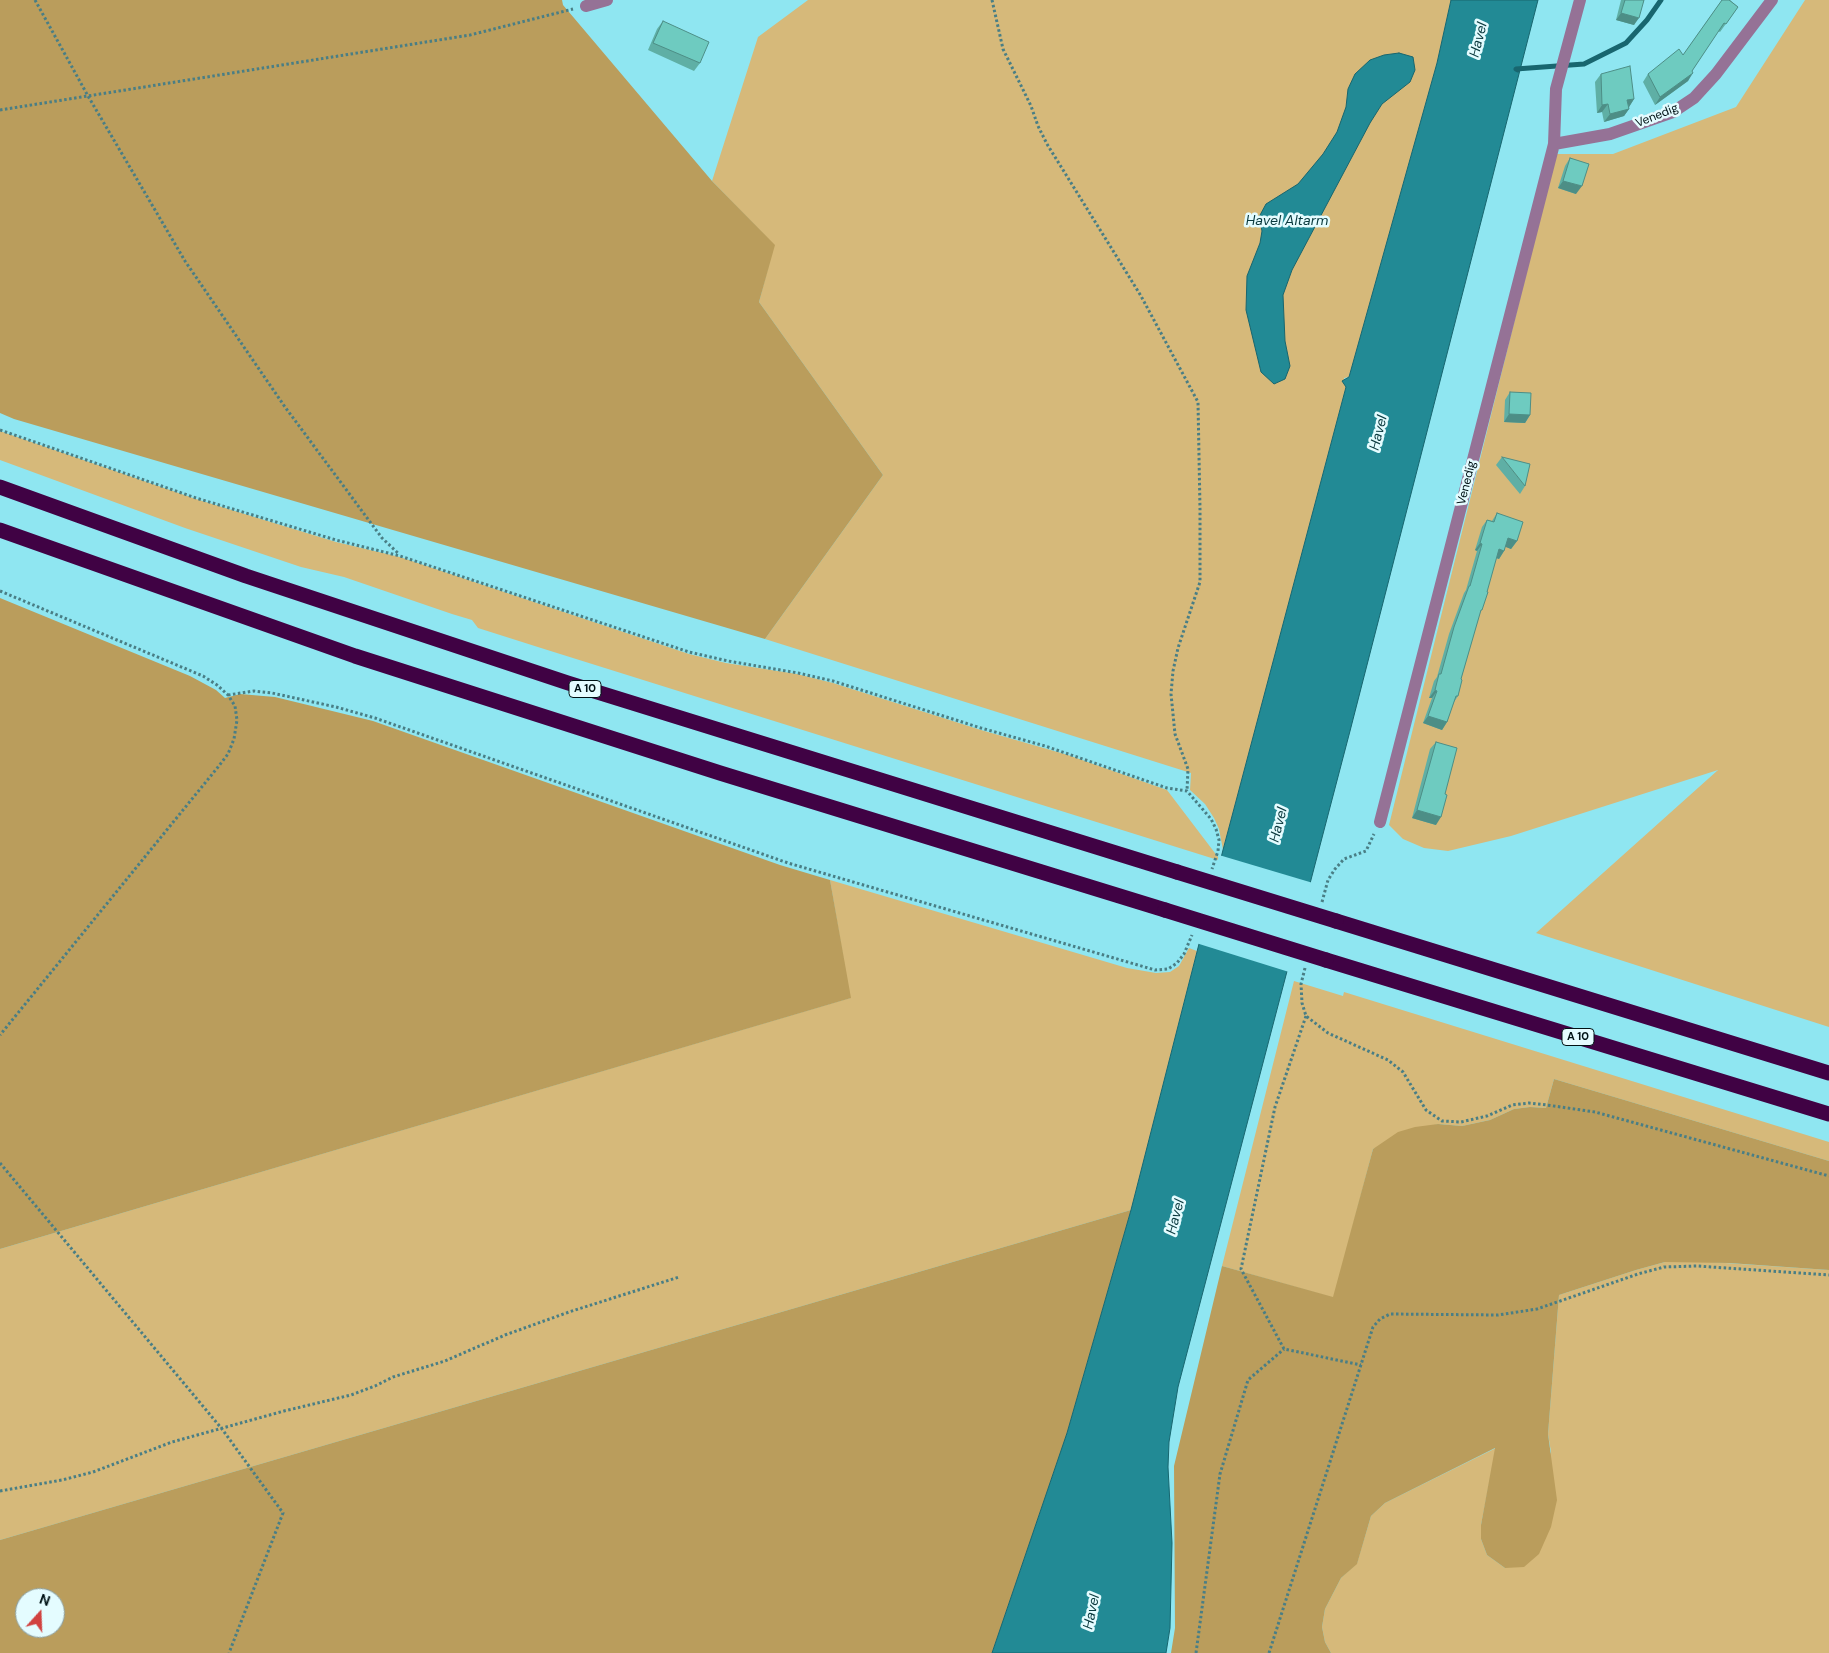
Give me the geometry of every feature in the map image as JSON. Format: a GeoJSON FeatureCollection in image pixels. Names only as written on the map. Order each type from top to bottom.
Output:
{"type":"FeatureCollection","features":[{"type":"Feature","properties":{"kind":"highway","name":"A 10"},"geometry":{"type":"LineString","coordinates":[[0,487],[246,576],[560,680],[1829,1073]]}},
{"type":"Feature","properties":{"kind":"highway","name":"A 10"},"geometry":{"type":"LineString","coordinates":[[0,530],[355,656],[673,758],[1829,1114]]}},
{"type":"Feature","properties":{"kind":"street"},"geometry":{"type":"LineString","coordinates":[[586,6],[607,0]]}},
{"type":"Feature","properties":{"kind":"street","name":"Venedig"},"geometry":{"type":"LineString","coordinates":[[1380,822],[1554,144],[1556,89],[1580,0]]}},
{"type":"Feature","properties":{"kind":"street","name":"Venedig"},"geometry":{"type":"LineString","coordinates":[[1554,144],[1610,134],[1673,112],[1694,98],[1716,74],[1772,0]]}},
{"type":"Feature","properties":{"kind":"path"},"geometry":{"type":"LineString","coordinates":[[36,0],[88,96],[185,261],[285,407],[382,538],[400,556]]}},
{"type":"Feature","properties":{"kind":"path"},"geometry":{"type":"LineString","coordinates":[[992,0],[1003,49],[1047,144],[1140,296],[1198,402],[1200,582],[1178,648],[1173,670],[1171,694],[1175,734],[1188,769],[1187,791]]}},
{"type":"Feature","properties":{"kind":"path"},"geometry":{"type":"LineString","coordinates":[[0,110],[470,35],[586,6]]}},
{"type":"Feature","properties":{"kind":"path"},"geometry":{"type":"LineString","coordinates":[[0,430],[196,498],[336,540],[400,556],[689,652],[798,673],[833,682],[1045,746],[1167,788],[1187,791],[1211,819],[1219,840],[1218,851],[1210,878]]}},
{"type":"Feature","properties":{"kind":"path"},"geometry":{"type":"LineString","coordinates":[[0,591],[204,676],[228,695],[235,706],[237,720],[234,739],[228,754],[0,1035]]}},
{"type":"Feature","properties":{"kind":"path"},"geometry":{"type":"LineString","coordinates":[[228,695],[254,691],[272,693],[375,718],[788,863],[1155,970],[1168,969],[1177,964],[1184,954],[1192,932]]}},
{"type":"Feature","properties":{"kind":"path"},"geometry":{"type":"LineString","coordinates":[[1284,1349],[1241,1269],[1275,1107],[1306,1016],[1328,1033],[1388,1060],[1403,1072],[1426,1110],[1442,1121],[1461,1122],[1487,1116],[1512,1105],[1529,1103],[1547,1104],[1595,1112],[1829,1176]]}},
{"type":"Feature","properties":{"kind":"path"},"geometry":{"type":"LineString","coordinates":[[0,1163],[222,1429],[283,1513],[229,1653]]}},
{"type":"Feature","properties":{"kind":"path"},"geometry":{"type":"LineString","coordinates":[[1269,1653],[1373,1327],[1380,1319],[1390,1314],[1498,1315],[1537,1309],[1638,1274],[1664,1268],[1697,1266],[1829,1275]]}},
{"type":"Feature","properties":{"kind":"path"},"geometry":{"type":"LineString","coordinates":[[0,1491],[62,1480],[93,1472],[172,1442],[284,1411],[351,1395],[376,1386],[393,1377],[445,1361],[505,1335],[560,1315],[626,1292],[678,1278]]}},
{"type":"Feature","properties":{"kind":"path"},"geometry":{"type":"LineString","coordinates":[[1284,1349],[1361,1364]]}},
{"type":"Feature","properties":{"kind":"path"},"geometry":{"type":"LineString","coordinates":[[1196,1653],[1220,1474],[1248,1380],[1284,1349]]}},
{"type":"Feature","properties":{"kind":"shaded area"},"geometry":{"type":"Polygon","coordinates":[[[0,0],[562,0],[563,5],[712,181],[775,245],[759,302],[883,475],[765,639],[14,419],[0,413],[0,0]]]}},
{"type":"Feature","properties":{"kind":"shaded area"},"geometry":{"type":"Polygon","coordinates":[[[808,0],[1451,0],[1437,63],[1349,377],[1344,378],[1346,387],[1223,850],[1219,829],[1214,818],[1205,804],[1190,790],[1191,773],[765,639],[883,475],[759,302],[774,245],[712,181],[758,37],[808,0]]]}},
{"type":"Feature","properties":{"kind":"shaded area"},"geometry":{"type":"Polygon","coordinates":[[[1805,0],[1829,0],[1829,1027],[1536,933],[1718,770],[1511,836],[1448,851],[1424,848],[1403,839],[1389,825],[1556,154],[1613,154],[1736,107],[1805,0]]]}},
{"type":"Feature","properties":{"kind":"shaded area"},"geometry":{"type":"Polygon","coordinates":[[[0,431],[196,499],[336,542],[400,557],[689,654],[726,663],[797,674],[833,683],[981,730],[1068,755],[1167,790],[1221,861],[478,628],[472,620],[344,577],[301,567],[185,528],[0,460],[0,431]]]}},
{"type":"Feature","properties":{"kind":"shaded area"},"geometry":{"type":"Polygon","coordinates":[[[0,598],[190,676],[216,690],[225,698],[240,694],[275,697],[373,721],[780,865],[830,880],[851,998],[0,1249],[0,598]]]}},
{"type":"Feature","properties":{"kind":"shaded area"},"geometry":{"type":"Polygon","coordinates":[[[830,880],[1127,968],[1156,973],[1170,972],[1179,966],[1189,948],[1197,951],[1131,1210],[0,1540],[0,1249],[850,998],[830,880]]]}},
{"type":"Feature","properties":{"kind":"shaded area"},"geometry":{"type":"Polygon","coordinates":[[[1294,981],[1343,996],[1344,992],[1829,1142],[1829,1161],[1554,1079],[1546,1108],[1514,1109],[1490,1120],[1462,1126],[1438,1124],[1373,1149],[1334,1298],[1222,1266],[1294,981]]]}},
{"type":"Feature","properties":{"kind":"shaded area"},"geometry":{"type":"Polygon","coordinates":[[[1554,1079],[1829,1161],[1829,1270],[1729,1263],[1665,1262],[1559,1295],[1548,1434],[1557,1500],[1551,1527],[1539,1554],[1524,1567],[1505,1568],[1487,1555],[1481,1539],[1481,1525],[1495,1448],[1385,1503],[1371,1516],[1357,1564],[1341,1578],[1325,1609],[1322,1627],[1325,1642],[1331,1653],[1171,1653],[1175,1628],[1174,1466],[1222,1266],[1333,1297],[1373,1149],[1398,1132],[1415,1127],[1438,1124],[1462,1126],[1490,1120],[1514,1109],[1546,1108],[1554,1079]]]}},
{"type":"Feature","properties":{"kind":"shaded area"},"geometry":{"type":"Polygon","coordinates":[[[1131,1210],[1067,1433],[992,1653],[0,1653],[0,1540],[1131,1210]]]}},
{"type":"Feature","properties":{"kind":"shaded area"},"geometry":{"type":"Polygon","coordinates":[[[1696,1261],[1829,1270],[1829,1653],[1331,1653],[1325,1642],[1322,1627],[1325,1609],[1341,1578],[1357,1563],[1371,1516],[1385,1503],[1496,1448],[1481,1525],[1481,1539],[1487,1555],[1505,1568],[1551,1452],[1548,1434],[1559,1295],[1665,1262],[1696,1261]]]}},
{"type":"Feature","properties":{"kind":"water","name":"Havel"},"geometry":{"type":"Polygon","coordinates":[[[1451,0],[1538,0],[1350,731],[1178,1387],[1169,1442],[1168,1467],[1172,1543],[1170,1628],[1166,1653],[992,1653],[1067,1433],[1131,1210],[1223,850],[1346,387],[1342,381],[1349,377],[1437,63],[1451,0]]]}},
{"type":"Feature","properties":{"kind":"water","name":"Havel Altarm"},"geometry":{"type":"Polygon","coordinates":[[[1399,53],[1413,57],[1415,70],[1410,82],[1382,104],[1370,123],[1292,270],[1283,295],[1285,341],[1290,366],[1285,379],[1274,384],[1261,372],[1246,310],[1247,276],[1260,243],[1262,231],[1259,217],[1266,204],[1298,184],[1323,154],[1337,132],[1346,107],[1348,89],[1355,74],[1370,60],[1384,55],[1399,53]]]}},
{"type":"Feature","properties":{"kind":"pier"},"geometry":{"type":"Polygon","coordinates":[[[1219,855],[1313,883],[1289,972],[1196,943],[1219,855]]]}},
{"type":"Feature","properties":{"kind":"building"},"geometry":{"type":"Polygon","coordinates":[[[1625,0],[1644,0],[1639,18],[1621,13],[1625,0]]]}},
{"type":"Feature","properties":{"kind":"building"},"geometry":{"type":"Polygon","coordinates":[[[1722,0],[1729,0],[1738,7],[1726,24],[1724,23],[1692,71],[1693,73],[1660,97],[1648,74],[1679,49],[1683,55],[1722,0]]]}},
{"type":"Feature","properties":{"kind":"building"},"geometry":{"type":"Polygon","coordinates":[[[663,21],[709,42],[700,63],[653,43],[663,21]]]}},
{"type":"Feature","properties":{"kind":"building"},"geometry":{"type":"Polygon","coordinates":[[[1630,66],[1634,99],[1627,100],[1629,109],[1610,114],[1608,104],[1602,105],[1601,74],[1630,66]]]}},
{"type":"Feature","properties":{"kind":"building"},"geometry":{"type":"Polygon","coordinates":[[[1570,158],[1589,164],[1582,186],[1563,181],[1570,158]]]}},
{"type":"Feature","properties":{"kind":"building"},"geometry":{"type":"Polygon","coordinates":[[[1510,392],[1531,393],[1530,415],[1509,414],[1510,392]]]}},
{"type":"Feature","properties":{"kind":"building"},"geometry":{"type":"Polygon","coordinates":[[[1502,457],[1530,464],[1525,486],[1502,457]]]}},
{"type":"Feature","properties":{"kind":"building"},"geometry":{"type":"Polygon","coordinates":[[[1497,513],[1523,522],[1517,541],[1508,538],[1504,551],[1499,549],[1488,592],[1461,679],[1458,696],[1456,696],[1447,722],[1428,716],[1437,691],[1435,690],[1439,674],[1441,674],[1454,627],[1470,586],[1487,520],[1494,522],[1497,513]]]}},
{"type":"Feature","properties":{"kind":"building"},"geometry":{"type":"Polygon","coordinates":[[[1436,742],[1457,748],[1441,817],[1417,810],[1436,742]]]}},
{"type":"Feature","properties":{"kind":"waterway"},"geometry":{"type":"LineString","coordinates":[[1518,70],[1516,69],[1584,64],[1626,43],[1647,20],[1661,0]]}}]}
